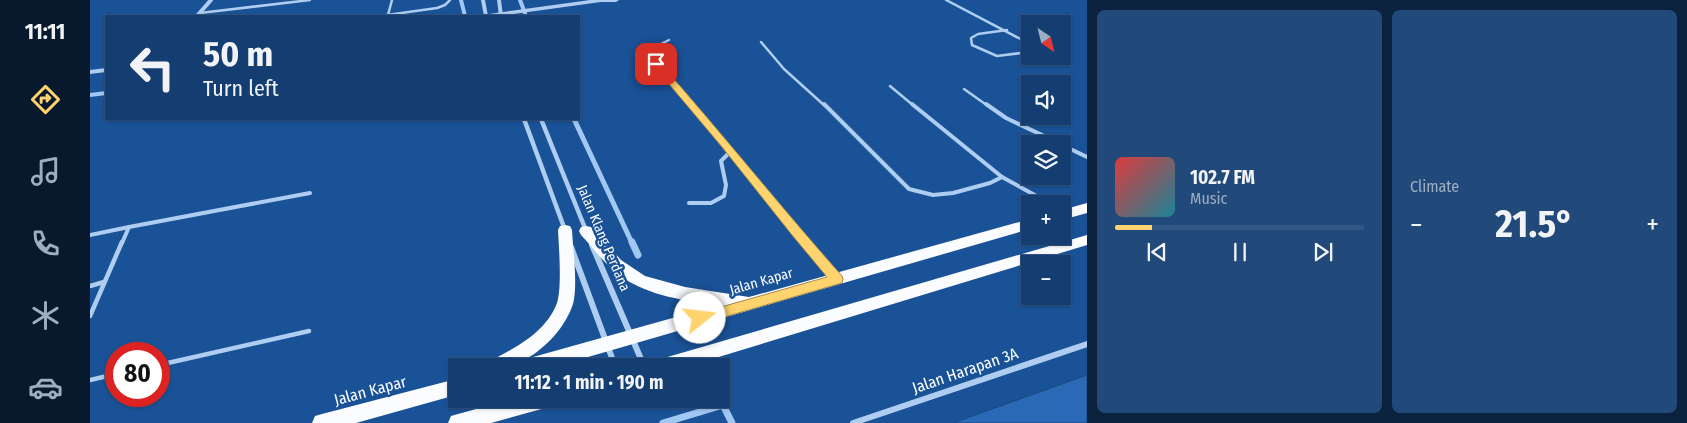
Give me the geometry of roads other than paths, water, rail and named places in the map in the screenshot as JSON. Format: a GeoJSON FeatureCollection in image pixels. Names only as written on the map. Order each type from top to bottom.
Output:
{"type":"FeatureCollection","features":[{"type":"Feature","properties":{"kind":"highway"},"geometry":{"type":"LineString","coordinates":[[1071,211],[1087,208]]}},
{"type":"Feature","properties":{"kind":"highway","name":"Jalan Kapar"},"geometry":{"type":"LineString","coordinates":[[559,358],[1021,227]]}},
{"type":"Feature","properties":{"kind":"highway"},"geometry":{"type":"LineString","coordinates":[[513,358],[531,348],[552,326],[564,303],[567,267],[565,230]]}},
{"type":"Feature","properties":{"kind":"highway"},"geometry":{"type":"LineString","coordinates":[[586,231],[626,272],[643,282],[674,290],[750,304]]}},
{"type":"Feature","properties":{"kind":"highway"},"geometry":{"type":"LineString","coordinates":[[691,358],[1087,240]]}},
{"type":"Feature","properties":{"kind":"highway","name":"Jalan Kapar"},"geometry":{"type":"LineString","coordinates":[[322,423],[448,389]]}},
{"type":"Feature","properties":{"kind":"highway"},"geometry":{"type":"LineString","coordinates":[[458,423],[512,408]]}},
{"type":"Feature","properties":{"kind":"street"},"geometry":{"type":"LineString","coordinates":[[198,15],[210,0]]}},
{"type":"Feature","properties":{"kind":"street"},"geometry":{"type":"LineString","coordinates":[[482,0],[488,15]]}},
{"type":"Feature","properties":{"kind":"street"},"geometry":{"type":"LineString","coordinates":[[499,0],[501,15],[601,5],[615,0]]}},
{"type":"Feature","properties":{"kind":"street"},"geometry":{"type":"LineString","coordinates":[[528,15],[539,12]]}},
{"type":"Feature","properties":{"kind":"street"},"geometry":{"type":"LineString","coordinates":[[90,72],[105,70]]}},
{"type":"Feature","properties":{"kind":"street"},"geometry":{"type":"LineString","coordinates":[[524,120],[612,358]]}},
{"type":"Feature","properties":{"kind":"street","name":"Jalan Klang Perdana"},"geometry":{"type":"LineString","coordinates":[[541,120],[586,231],[641,358]]}},
{"type":"Feature","properties":{"kind":"street","name":"Jalan Harapan 3A"},"geometry":{"type":"LineString","coordinates":[[853,423],[1087,344]]}},
{"type":"Feature","properties":{"kind":"lane"},"geometry":{"type":"LineString","coordinates":[[198,15],[310,0]]}},
{"type":"Feature","properties":{"kind":"lane"},"geometry":{"type":"LineString","coordinates":[[392,0],[388,15],[437,8],[445,5],[450,0]]}},
{"type":"Feature","properties":{"kind":"lane"},"geometry":{"type":"LineString","coordinates":[[946,0],[1021,39]]}},
{"type":"Feature","properties":{"kind":"lane"},"geometry":{"type":"LineString","coordinates":[[1007,30],[978,34],[971,38],[972,45],[996,56],[1021,53]]}},
{"type":"Feature","properties":{"kind":"lane"},"geometry":{"type":"LineString","coordinates":[[669,40],[655,47],[656,64],[837,279]]}},
{"type":"Feature","properties":{"kind":"lane"},"geometry":{"type":"LineString","coordinates":[[761,42],[784,69],[837,116],[910,189],[933,195],[953,193],[990,183],[1002,177]]}},
{"type":"Feature","properties":{"kind":"lane"},"geometry":{"type":"LineString","coordinates":[[890,86],[1002,177],[1035,195]]}},
{"type":"Feature","properties":{"kind":"lane"},"geometry":{"type":"LineString","coordinates":[[964,89],[1006,118],[1043,135]]}},
{"type":"Feature","properties":{"kind":"lane"},"geometry":{"type":"LineString","coordinates":[[1071,149],[1087,157]]}},
{"type":"Feature","properties":{"kind":"lane"},"geometry":{"type":"LineString","coordinates":[[689,203],[711,203],[724,196],[726,185],[721,161],[731,151]]}},
{"type":"Feature","properties":{"kind":"lane"},"geometry":{"type":"LineString","coordinates":[[90,235],[310,193]]}},
{"type":"Feature","properties":{"kind":"lane"},"geometry":{"type":"LineString","coordinates":[[90,316],[129,227]]}},
{"type":"Feature","properties":{"kind":"lane"},"geometry":{"type":"LineString","coordinates":[[90,286],[104,282]]}},
{"type":"Feature","properties":{"kind":"lane"},"geometry":{"type":"LineString","coordinates":[[170,362],[309,330]]}},
{"type":"Feature","properties":{"kind":"lane"},"geometry":{"type":"LineString","coordinates":[[90,380],[105,377]]}},
{"type":"Feature","properties":{"kind":"waterway"},"geometry":{"type":"LineString","coordinates":[[461,0],[465,15]]}},
{"type":"Feature","properties":{"kind":"waterway"},"geometry":{"type":"LineString","coordinates":[[520,0],[526,15]]}},
{"type":"Feature","properties":{"kind":"waterway"},"geometry":{"type":"LineString","coordinates":[[90,95],[105,93]]}},
{"type":"Feature","properties":{"kind":"waterway"},"geometry":{"type":"LineString","coordinates":[[574,120],[632,243]]}},
{"type":"Feature","properties":{"kind":"waterway"},"geometry":{"type":"LineString","coordinates":[[632,242],[638,255]]}},
{"type":"Feature","properties":{"kind":"waterway"},"geometry":{"type":"LineString","coordinates":[[663,423],[723,405],[732,423]]}}]}
